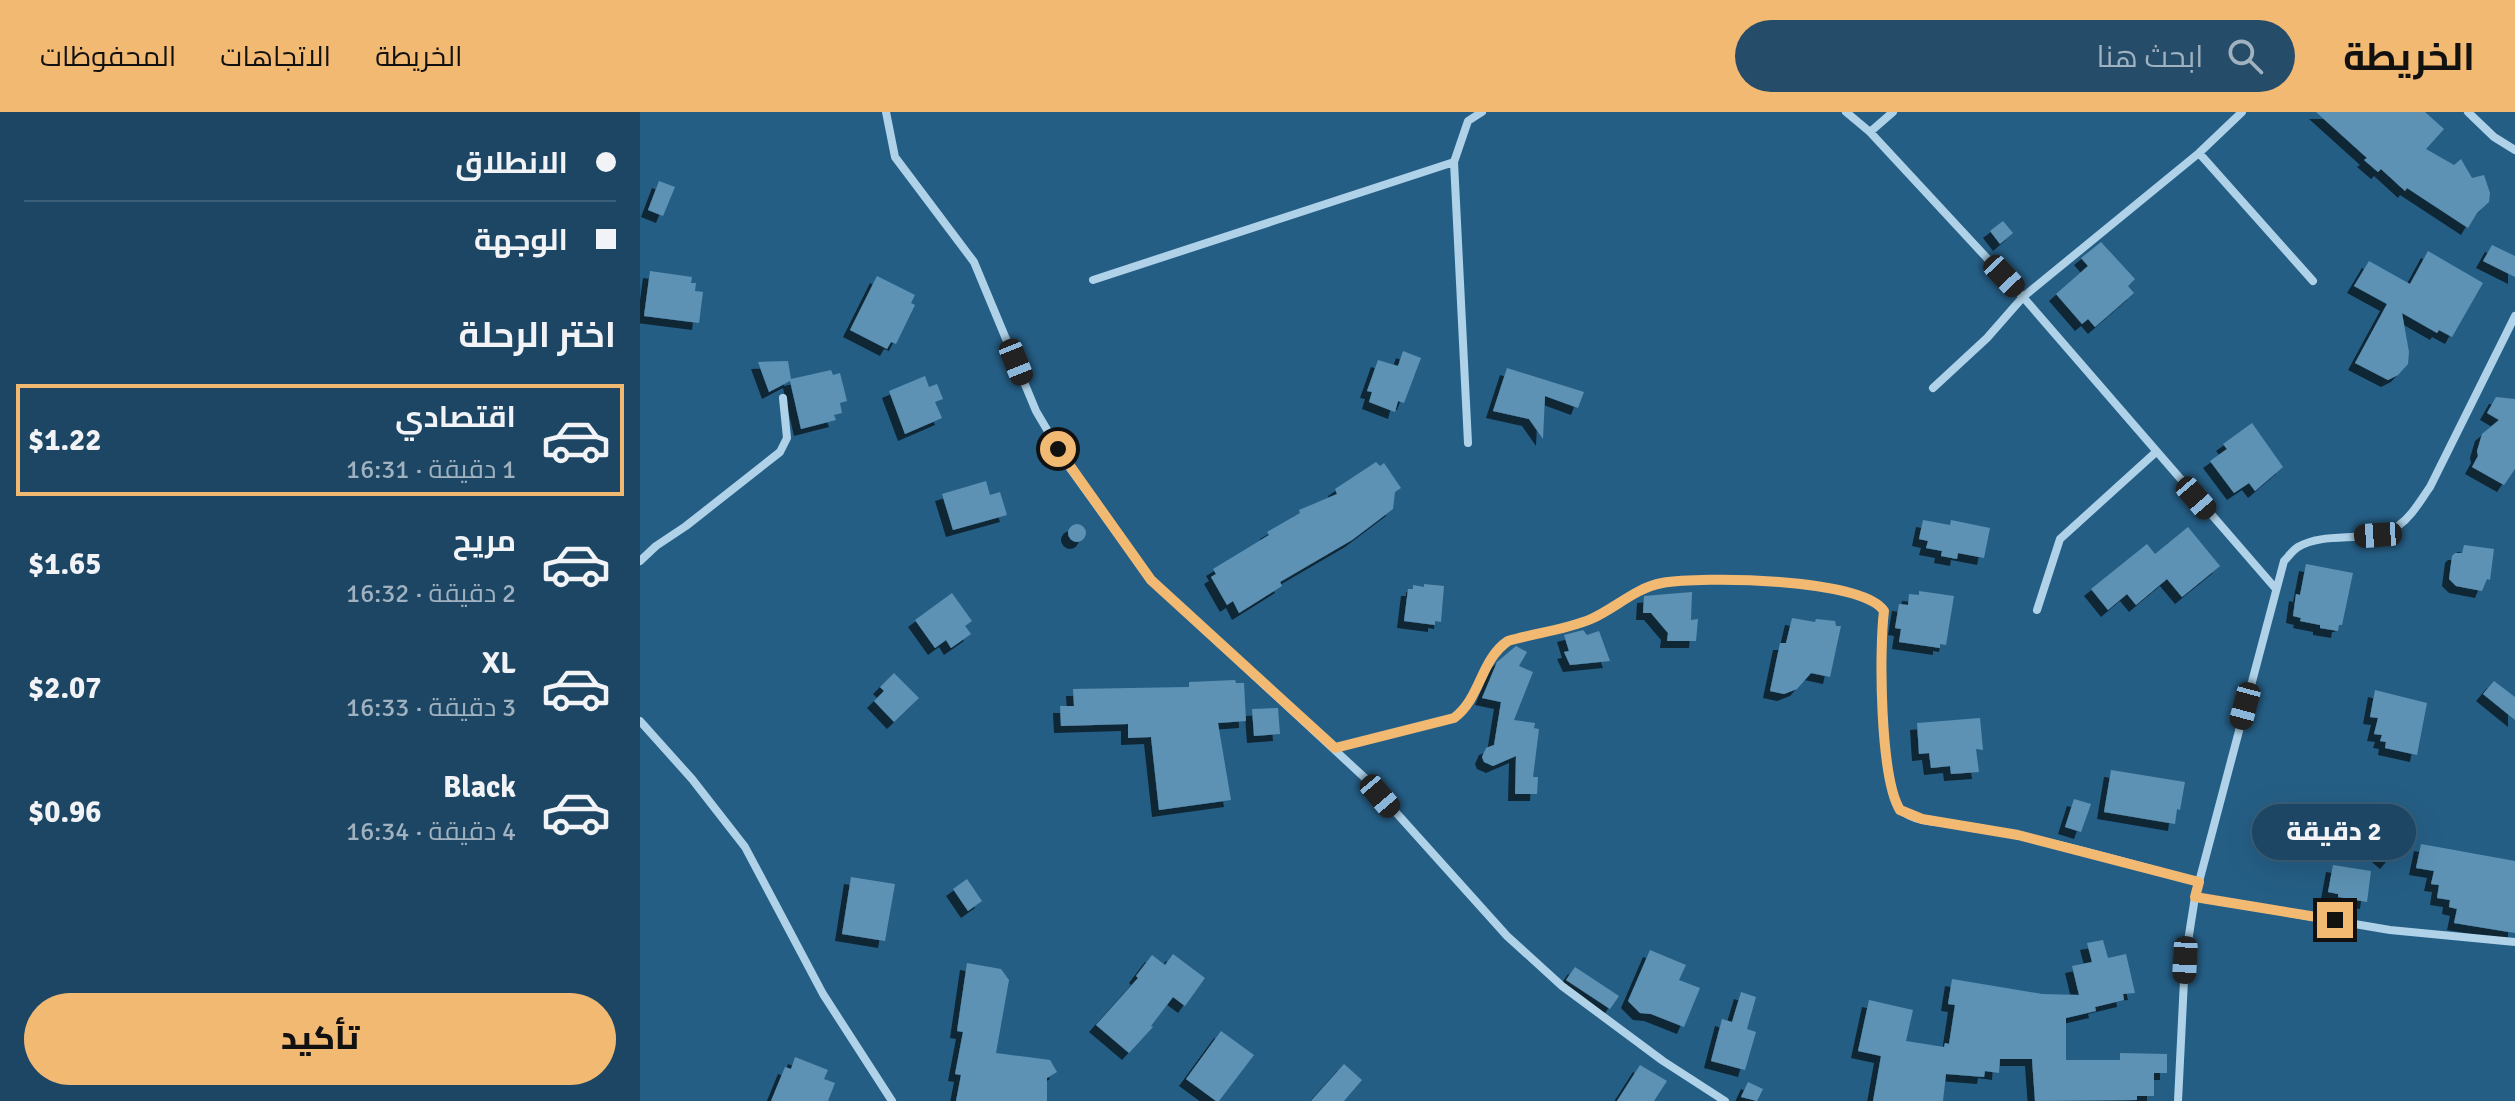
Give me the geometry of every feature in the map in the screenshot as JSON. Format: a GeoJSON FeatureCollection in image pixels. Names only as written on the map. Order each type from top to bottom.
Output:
{"type":"FeatureCollection","features":[{"type":"Feature","properties":{"kind":"street"},"geometry":{"type":"LineString","coordinates":[[886,112],[895,157],[974,262],[1036,411],[1069,467],[1151,580],[1335,748],[1507,936],[1562,986],[1663,1061],[1725,1101]]}},
{"type":"Feature","properties":{"kind":"street"},"geometry":{"type":"LineString","coordinates":[[1468,443],[1454,162],[1468,121],[1482,112]]}},
{"type":"Feature","properties":{"kind":"street"},"geometry":{"type":"LineString","coordinates":[[1846,112],[1870,132],[2023,297],[2276,589]]}},
{"type":"Feature","properties":{"kind":"street"},"geometry":{"type":"LineString","coordinates":[[1870,132],[1893,112]]}},
{"type":"Feature","properties":{"kind":"street"},"geometry":{"type":"LineString","coordinates":[[1933,388],[1987,338],[2023,297],[2199,153],[2242,112]]}},
{"type":"Feature","properties":{"kind":"street"},"geometry":{"type":"LineString","coordinates":[[2468,112],[2494,137],[2515,150]]}},
{"type":"Feature","properties":{"kind":"street"},"geometry":{"type":"LineString","coordinates":[[2199,153],[2313,281]]}},
{"type":"Feature","properties":{"kind":"street"},"geometry":{"type":"LineString","coordinates":[[1093,280],[1454,162]]}},
{"type":"Feature","properties":{"kind":"street"},"geometry":{"type":"LineString","coordinates":[[2178,1101],[2185,960],[2195,897],[2284,561],[2298,547],[2319,541],[2378,535],[2396,528],[2413,513],[2430,487],[2515,316]]}},
{"type":"Feature","properties":{"kind":"street"},"geometry":{"type":"LineString","coordinates":[[640,561],[780,452],[787,438],[783,398]]}},
{"type":"Feature","properties":{"kind":"street"},"geometry":{"type":"LineString","coordinates":[[2037,610],[2060,539],[2156,452]]}},
{"type":"Feature","properties":{"kind":"street"},"geometry":{"type":"LineString","coordinates":[[1335,748],[1454,718],[1465,709],[1489,658],[1508,641],[1594,618],[1643,588],[1702,579],[1812,585],[1864,599],[1881,606],[1884,611],[1881,652],[1887,757],[1890,785],[1900,810],[1922,819],[2018,835],[2199,882]]}},
{"type":"Feature","properties":{"kind":"street"},"geometry":{"type":"LineString","coordinates":[[640,721],[692,779],[745,847],[823,994],[892,1101]]}},
{"type":"Feature","properties":{"kind":"street"},"geometry":{"type":"LineString","coordinates":[[2195,897],[2390,930],[2515,942]]}},
{"type":"Feature","properties":{"kind":"building"},"geometry":{"type":"Polygon","coordinates":[[[2316,112],[2425,112],[2444,129],[2426,149],[2454,165],[2461,159],[2472,178],[2484,175],[2490,193],[2489,202],[2477,213],[2468,228],[2407,188],[2405,191],[2381,169],[2378,172],[2364,160],[2367,158],[2316,112]]]}},
{"type":"Feature","properties":{"kind":"building"},"geometry":{"type":"Polygon","coordinates":[[[659,181],[675,187],[663,216],[648,210],[659,181]]]}},
{"type":"Feature","properties":{"kind":"building"},"geometry":{"type":"Polygon","coordinates":[[[2003,221],[2013,233],[2000,244],[1990,231],[2003,221]]]}},
{"type":"Feature","properties":{"kind":"building"},"geometry":{"type":"Polygon","coordinates":[[[2101,242],[2135,279],[2128,286],[2134,293],[2095,327],[2088,319],[2082,324],[2056,294],[2088,266],[2081,258],[2101,242]]]}},
{"type":"Feature","properties":{"kind":"building"},"geometry":{"type":"Polygon","coordinates":[[[2492,245],[2515,256],[2515,277],[2483,261],[2492,245]]]}},
{"type":"Feature","properties":{"kind":"building"},"geometry":{"type":"Polygon","coordinates":[[[2428,251],[2483,283],[2452,337],[2439,330],[2437,333],[2402,313],[2408,364],[2388,380],[2355,363],[2387,304],[2354,286],[2369,261],[2410,284],[2428,251]]]}},
{"type":"Feature","properties":{"kind":"building"},"geometry":{"type":"Polygon","coordinates":[[[650,271],[692,277],[691,283],[696,283],[695,291],[703,292],[699,323],[644,316],[650,271]]]}},
{"type":"Feature","properties":{"kind":"building"},"geometry":{"type":"Polygon","coordinates":[[[877,276],[915,295],[911,303],[915,305],[896,344],[891,342],[887,349],[850,330],[877,276]]]}},
{"type":"Feature","properties":{"kind":"building"},"geometry":{"type":"Polygon","coordinates":[[[1403,351],[1421,358],[1404,403],[1398,401],[1395,412],[1369,402],[1372,392],[1367,391],[1378,360],[1398,366],[1403,351]]]}},
{"type":"Feature","properties":{"kind":"building"},"geometry":{"type":"Polygon","coordinates":[[[788,361],[791,379],[831,370],[833,375],[840,373],[847,401],[840,403],[842,413],[834,415],[836,420],[801,429],[790,381],[769,392],[758,362],[788,361]]]}},
{"type":"Feature","properties":{"kind":"building"},"geometry":{"type":"Polygon","coordinates":[[[1507,368],[1584,392],[1578,408],[1545,396],[1543,439],[1529,419],[1493,411],[1507,368]]]}},
{"type":"Feature","properties":{"kind":"building"},"geometry":{"type":"Polygon","coordinates":[[[925,376],[929,387],[937,384],[943,399],[935,402],[942,418],[905,434],[889,391],[925,376]]]}},
{"type":"Feature","properties":{"kind":"building"},"geometry":{"type":"Polygon","coordinates":[[[2496,397],[2515,399],[2515,469],[2504,485],[2472,467],[2478,456],[2482,434],[2499,420],[2487,413],[2496,397]]]}},
{"type":"Feature","properties":{"kind":"building"},"geometry":{"type":"Polygon","coordinates":[[[2252,423],[2283,467],[2255,491],[2249,483],[2234,493],[2210,461],[2227,449],[2223,444],[2252,423]]]}},
{"type":"Feature","properties":{"kind":"building"},"geometry":{"type":"Polygon","coordinates":[[[1376,462],[1380,466],[1384,463],[1401,488],[1395,492],[1393,509],[1352,540],[1280,582],[1282,586],[1239,613],[1233,601],[1227,605],[1211,577],[1216,574],[1213,569],[1269,535],[1267,532],[1300,513],[1299,510],[1337,494],[1335,489],[1376,462]]]}},
{"type":"Feature","properties":{"kind":"building"},"geometry":{"type":"Polygon","coordinates":[[[986,481],[990,495],[1000,492],[1007,515],[953,530],[942,494],[986,481]]]}},
{"type":"Feature","properties":{"kind":"building"},"geometry":{"type":"Polygon","coordinates":[[[1923,520],[1950,525],[1951,520],[1990,528],[1984,558],[1958,553],[1957,559],[1941,556],[1942,551],[1926,548],[1928,541],[1919,539],[1923,520]]]}},
{"type":"Feature","properties":{"kind":"building"},"geometry":{"type":"Polygon","coordinates":[[[1077,524],[1086,533],[1077,542],[1068,533],[1077,524]]]}},
{"type":"Feature","properties":{"kind":"building"},"geometry":{"type":"Polygon","coordinates":[[[2188,527],[2220,566],[2182,597],[2167,579],[2136,605],[2127,594],[2108,610],[2091,589],[2147,544],[2155,554],[2188,527]]]}},
{"type":"Feature","properties":{"kind":"building"},"geometry":{"type":"Polygon","coordinates":[[[2464,545],[2494,549],[2490,580],[2487,579],[2482,591],[2456,586],[2449,579],[2452,556],[2462,553],[2464,545]]]}},
{"type":"Feature","properties":{"kind":"building"},"geometry":{"type":"Polygon","coordinates":[[[2306,564],[2353,573],[2338,631],[2320,628],[2320,625],[2300,621],[2301,618],[2293,616],[2296,594],[2300,595],[2306,564]]]}},
{"type":"Feature","properties":{"kind":"building"},"geometry":{"type":"Polygon","coordinates":[[[1424,584],[1444,586],[1441,622],[1435,621],[1435,625],[1404,621],[1408,589],[1413,589],[1413,585],[1424,587],[1424,584]]]}},
{"type":"Feature","properties":{"kind":"building"},"geometry":{"type":"Polygon","coordinates":[[[1919,591],[1954,596],[1946,645],[1940,644],[1940,648],[1899,642],[1901,629],[1895,628],[1899,604],[1908,605],[1909,594],[1919,595],[1919,591]]]}},
{"type":"Feature","properties":{"kind":"building"},"geometry":{"type":"Polygon","coordinates":[[[1692,592],[1691,620],[1698,619],[1696,641],[1667,641],[1668,633],[1651,613],[1643,613],[1644,596],[1692,592]]]}},
{"type":"Feature","properties":{"kind":"building"},"geometry":{"type":"Polygon","coordinates":[[[952,593],[972,621],[965,626],[971,634],[951,648],[946,640],[935,648],[915,620],[952,593]]]}},
{"type":"Feature","properties":{"kind":"building"},"geometry":{"type":"Polygon","coordinates":[[[1792,618],[1835,621],[1836,626],[1841,626],[1830,677],[1811,673],[1797,689],[1784,694],[1770,691],[1780,643],[1786,643],[1792,618]]]}},
{"type":"Feature","properties":{"kind":"building"},"geometry":{"type":"Polygon","coordinates":[[[1583,630],[1587,635],[1599,631],[1610,661],[1570,665],[1564,652],[1569,651],[1564,635],[1583,630]]]}},
{"type":"Feature","properties":{"kind":"building"},"geometry":{"type":"Polygon","coordinates":[[[1516,646],[1527,652],[1519,666],[1533,672],[1514,720],[1535,723],[1534,728],[1539,729],[1533,777],[1538,777],[1537,794],[1515,794],[1516,756],[1493,766],[1484,762],[1482,757],[1486,748],[1494,745],[1501,702],[1482,698],[1497,662],[1516,646]]]}},
{"type":"Feature","properties":{"kind":"building"},"geometry":{"type":"Polygon","coordinates":[[[894,673],[919,698],[894,722],[874,701],[884,691],[880,687],[894,673]]]}},
{"type":"Feature","properties":{"kind":"building"},"geometry":{"type":"Polygon","coordinates":[[[1235,680],[1236,683],[1244,683],[1246,721],[1218,723],[1231,800],[1159,810],[1151,737],[1128,738],[1128,724],[1061,726],[1060,706],[1074,706],[1073,689],[1189,687],[1189,682],[1235,680]]]}},
{"type":"Feature","properties":{"kind":"building"},"geometry":{"type":"Polygon","coordinates":[[[2494,681],[2515,697],[2515,720],[2483,694],[2494,681]]]}},
{"type":"Feature","properties":{"kind":"building"},"geometry":{"type":"Polygon","coordinates":[[[2375,690],[2427,703],[2417,755],[2385,748],[2386,742],[2380,741],[2382,735],[2374,734],[2378,718],[2370,717],[2375,690]]]}},
{"type":"Feature","properties":{"kind":"building"},"geometry":{"type":"Polygon","coordinates":[[[1278,708],[1280,734],[1254,736],[1252,709],[1278,708]]]}},
{"type":"Feature","properties":{"kind":"building"},"geometry":{"type":"Polygon","coordinates":[[[1980,718],[1983,750],[1976,749],[1979,772],[1951,774],[1950,766],[1931,768],[1929,753],[1919,754],[1917,723],[1980,718]]]}},
{"type":"Feature","properties":{"kind":"building"},"geometry":{"type":"Polygon","coordinates":[[[2111,770],[2185,782],[2175,824],[2104,812],[2111,770]]]}},
{"type":"Feature","properties":{"kind":"building"},"geometry":{"type":"Polygon","coordinates":[[[2074,799],[2091,804],[2081,832],[2065,827],[2074,799]]]}},
{"type":"Feature","properties":{"kind":"building"},"geometry":{"type":"Polygon","coordinates":[[[2376,808],[2402,829],[2394,840],[2404,842],[2387,862],[2352,832],[2355,833],[2376,808]]]}},
{"type":"Feature","properties":{"kind":"building"},"geometry":{"type":"Polygon","coordinates":[[[2421,844],[2515,861],[2515,933],[2454,923],[2457,909],[2449,907],[2450,900],[2437,898],[2439,885],[2431,884],[2434,871],[2416,868],[2421,844]]]}},
{"type":"Feature","properties":{"kind":"building"},"geometry":{"type":"Polygon","coordinates":[[[2333,865],[2371,871],[2367,902],[2328,892],[2333,865]]]}},
{"type":"Feature","properties":{"kind":"building"},"geometry":{"type":"Polygon","coordinates":[[[851,877],[895,884],[885,941],[842,934],[851,877]]]}},
{"type":"Feature","properties":{"kind":"building"},"geometry":{"type":"Polygon","coordinates":[[[967,879],[982,901],[968,911],[953,889],[967,879]]]}},
{"type":"Feature","properties":{"kind":"building"},"geometry":{"type":"Polygon","coordinates":[[[2103,940],[2108,958],[2126,954],[2135,993],[2123,994],[2124,1000],[2095,1007],[2096,1011],[2066,1018],[2066,1060],[2120,1060],[2120,1053],[2167,1054],[2167,1073],[2154,1073],[2154,1096],[2137,1096],[2137,1100],[2035,1101],[2032,1059],[2000,1059],[1999,1073],[1985,1071],[1984,1077],[1946,1074],[1943,1101],[1873,1101],[1881,1056],[1858,1051],[1869,1000],[1913,1010],[1906,1041],[1944,1047],[1945,1043],[1949,1044],[1955,1005],[1948,1004],[1952,979],[2042,994],[2079,995],[2072,966],[2092,962],[2087,943],[2103,940]]]}},
{"type":"Feature","properties":{"kind":"building"},"geometry":{"type":"Polygon","coordinates":[[[1650,950],[1686,965],[1679,980],[1700,988],[1684,1027],[1640,1013],[1628,1001],[1650,950]]]}},
{"type":"Feature","properties":{"kind":"building"},"geometry":{"type":"Polygon","coordinates":[[[1173,954],[1205,978],[1185,1006],[1173,997],[1153,1027],[1129,1053],[1096,1025],[1138,978],[1136,976],[1152,955],[1165,965],[1173,954]]]}},
{"type":"Feature","properties":{"kind":"building"},"geometry":{"type":"Polygon","coordinates":[[[967,963],[1001,969],[1009,980],[996,1053],[1050,1060],[1057,1072],[1047,1078],[1047,1101],[956,1101],[961,1075],[955,1074],[963,1032],[957,1031],[967,963]]]}},
{"type":"Feature","properties":{"kind":"building"},"geometry":{"type":"Polygon","coordinates":[[[1575,967],[1619,996],[1610,1009],[1566,980],[1575,967]]]}},
{"type":"Feature","properties":{"kind":"building"},"geometry":{"type":"Polygon","coordinates":[[[1741,992],[1756,997],[1747,1029],[1756,1032],[1745,1070],[1711,1061],[1722,1019],[1732,1022],[1741,992]]]}},
{"type":"Feature","properties":{"kind":"building"},"geometry":{"type":"Polygon","coordinates":[[[1221,1031],[1254,1055],[1216,1101],[1186,1079],[1221,1031]]]}},
{"type":"Feature","properties":{"kind":"building"},"geometry":{"type":"Polygon","coordinates":[[[795,1057],[828,1070],[824,1079],[835,1083],[828,1101],[771,1101],[785,1067],[791,1069],[795,1057]]]}},
{"type":"Feature","properties":{"kind":"building"},"geometry":{"type":"Polygon","coordinates":[[[1344,1064],[1362,1080],[1344,1101],[1311,1101],[1344,1064]]]}},
{"type":"Feature","properties":{"kind":"building"},"geometry":{"type":"Polygon","coordinates":[[[1640,1065],[1667,1081],[1654,1101],[1617,1101],[1640,1065]]]}},
{"type":"Feature","properties":{"kind":"building"},"geometry":{"type":"Polygon","coordinates":[[[1748,1082],[1763,1089],[1757,1101],[1741,1097],[1748,1082]]]}},
{"type":"Feature","properties":{"kind":"route"},"geometry":{"type":"LineString","coordinates":[[1058,449],[1151,580],[1335,748],[1454,718],[1472,698],[1489,658],[1508,641],[1594,618],[1643,588],[1702,579],[1812,585],[1864,599],[1881,606],[1884,611],[1881,652],[1887,757],[1890,785],[1900,810],[1922,819],[2066,846],[2199,882],[2195,897],[2335,920]]}}]}
